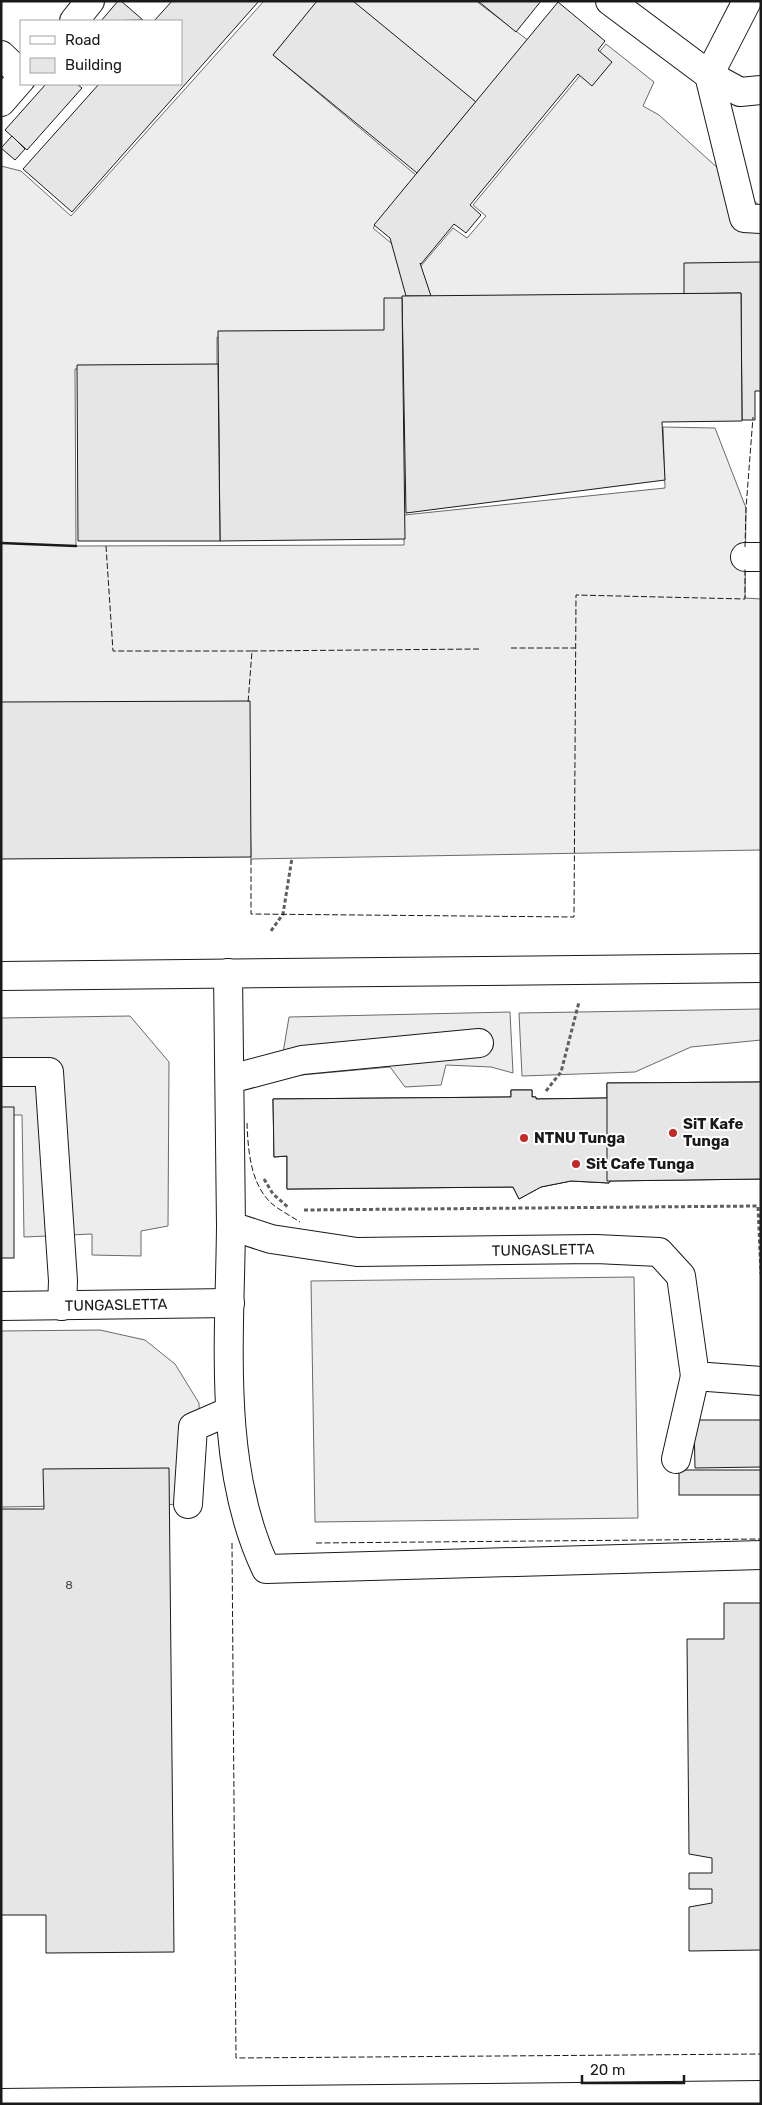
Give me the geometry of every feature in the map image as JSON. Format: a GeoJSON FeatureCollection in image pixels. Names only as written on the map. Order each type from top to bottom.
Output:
{"type":"FeatureCollection","features":[{"type":"Feature","properties":{"kind":"main road"},"geometry":{"type":"LineString","coordinates":[[75,20],[90,1]]}},
{"type":"Feature","properties":{"kind":"main road"},"geometry":{"type":"LineString","coordinates":[[610,1],[709,75],[740,92],[761,90]]}},
{"type":"Feature","properties":{"kind":"main road"},"geometry":{"type":"LineString","coordinates":[[747,1],[709,75],[744,218],[761,219]]}},
{"type":"Feature","properties":{"kind":"main road"},"geometry":{"type":"LineString","coordinates":[[1,55],[20,73]]}},
{"type":"Feature","properties":{"kind":"main road"},"geometry":{"type":"LineString","coordinates":[[1,102],[20,80]]}},
{"type":"Feature","properties":{"kind":"main road"},"geometry":{"type":"LineString","coordinates":[[1,976],[761,968]]}},
{"type":"Feature","properties":{"kind":"main road"},"geometry":{"type":"LineString","coordinates":[[228,974],[232,1226],[230,1411],[235,1461],[254,1544],[266,1568],[761,1555]]}},
{"type":"Feature","properties":{"kind":"main road"},"geometry":{"type":"LineString","coordinates":[[230,1078],[302,1060],[479,1043]]}},
{"type":"Feature","properties":{"kind":"main road"},"geometry":{"type":"LineString","coordinates":[[1,1072],[49,1072],[63,1281],[62,1306]]}},
{"type":"Feature","properties":{"kind":"main road","name":"TUNGASLETTA"},"geometry":{"type":"LineString","coordinates":[[232,1226],[271,1239],[357,1252],[596,1249],[659,1252],[681,1276],[695,1376]]}},
{"type":"Feature","properties":{"kind":"main road","name":"TUNGASLETTA"},"geometry":{"type":"LineString","coordinates":[[1,1306],[230,1303]]}},
{"type":"Feature","properties":{"kind":"main road"},"geometry":{"type":"LineString","coordinates":[[676,1459],[695,1376],[761,1382]]}},
{"type":"Feature","properties":{"kind":"main road"},"geometry":{"type":"LineString","coordinates":[[188,1504],[192,1427],[230,1411]]}},
{"type":"Feature","properties":{"kind":"main road"},"geometry":{"type":"LineString","coordinates":[[1,2103],[761,2095]]}},
{"type":"Feature","properties":{"kind":"path"},"geometry":{"type":"LineString","coordinates":[[271,931],[283,914],[292,858]]}},
{"type":"Feature","properties":{"kind":"path"},"geometry":{"type":"LineString","coordinates":[[546,1091],[561,1072],[586,970]]}},
{"type":"Feature","properties":{"kind":"path"},"geometry":{"type":"LineString","coordinates":[[260,1173],[273,1194],[291,1210]]}},
{"type":"Feature","properties":{"kind":"path"},"geometry":{"type":"LineString","coordinates":[[300,1210],[758,1206],[761,1274]]}},
{"type":"Feature","properties":{"kind":"shaded area"},"geometry":{"type":"Polygon","coordinates":[[[264,1],[318,1],[273,55],[417,176],[373,228],[420,267],[453,228],[467,238],[486,216],[473,205],[606,44],[654,82],[643,106],[659,115],[761,207],[761,266],[686,299],[402,303],[403,337],[217,337],[217,369],[75,369],[76,546],[404,545],[404,515],[665,488],[663,427],[715,428],[746,508],[745,598],[761,599],[761,850],[251,859],[248,703],[1,706],[1,166],[21,171],[71,216],[264,1]]]}},
{"type":"Feature","properties":{"kind":"shaded area"},"geometry":{"type":"Polygon","coordinates":[[[352,1],[476,1],[529,41],[476,104],[352,1]]]}},
{"type":"Feature","properties":{"kind":"shaded area"},"geometry":{"type":"Polygon","coordinates":[[[761,1009],[761,1040],[691,1047],[635,1072],[522,1076],[519,1013],[761,1009]]]}},
{"type":"Feature","properties":{"kind":"shaded area"},"geometry":{"type":"Polygon","coordinates":[[[510,1012],[513,1073],[491,1067],[446,1065],[441,1085],[405,1087],[390,1067],[279,1077],[289,1017],[510,1012]]]}},
{"type":"Feature","properties":{"kind":"shaded area"},"geometry":{"type":"Polygon","coordinates":[[[130,1016],[169,1062],[168,1226],[141,1231],[141,1256],[92,1255],[92,1234],[24,1237],[22,1115],[1,1115],[1,1018],[130,1016]]]}},
{"type":"Feature","properties":{"kind":"shaded area"},"geometry":{"type":"Polygon","coordinates":[[[634,1277],[638,1518],[315,1522],[311,1281],[634,1277]]]}},
{"type":"Feature","properties":{"kind":"shaded area"},"geometry":{"type":"Polygon","coordinates":[[[100,1330],[145,1340],[175,1364],[199,1403],[202,1504],[1,1507],[1,1331],[100,1330]]]}},
{"type":"Feature","properties":{"kind":"building"},"geometry":{"type":"Polygon","coordinates":[[[118,1],[121,1],[143,20],[102,20],[118,1]]]}},
{"type":"Feature","properties":{"kind":"building"},"geometry":{"type":"Polygon","coordinates":[[[172,1],[259,1],[72,212],[23,169],[98,85],[182,85],[182,20],[155,20],[172,1]]]}},
{"type":"Feature","properties":{"kind":"building"},"geometry":{"type":"Polygon","coordinates":[[[317,1],[353,1],[476,102],[417,173],[273,55],[317,1]]]}},
{"type":"Feature","properties":{"kind":"building"},"geometry":{"type":"Polygon","coordinates":[[[478,1],[541,1],[516,32],[478,1]]]}},
{"type":"Feature","properties":{"kind":"building"},"geometry":{"type":"Polygon","coordinates":[[[558,2],[605,41],[598,50],[612,62],[592,86],[578,74],[470,205],[481,215],[466,233],[454,224],[420,263],[431,296],[406,296],[390,238],[374,225],[558,2]]]}},
{"type":"Feature","properties":{"kind":"building"},"geometry":{"type":"Polygon","coordinates":[[[45,85],[78,85],[82,88],[27,150],[5,130],[45,85]]]}},
{"type":"Feature","properties":{"kind":"building"},"geometry":{"type":"Polygon","coordinates":[[[12,136],[25,149],[15,160],[1,148],[12,136]]]}},
{"type":"Feature","properties":{"kind":"building"},"geometry":{"type":"Polygon","coordinates":[[[761,262],[761,391],[755,391],[755,420],[742,420],[741,293],[684,294],[684,263],[761,262]]]}},
{"type":"Feature","properties":{"kind":"building"},"geometry":{"type":"Polygon","coordinates":[[[741,293],[742,421],[662,422],[665,480],[406,513],[402,296],[741,293]]]}},
{"type":"Feature","properties":{"kind":"building"},"geometry":{"type":"Polygon","coordinates":[[[384,298],[402,298],[405,539],[220,541],[218,331],[384,330],[384,298]]]}},
{"type":"Feature","properties":{"kind":"building"},"geometry":{"type":"Polygon","coordinates":[[[218,364],[220,541],[78,541],[77,365],[218,364]]]}},
{"type":"Feature","properties":{"kind":"building"},"geometry":{"type":"Polygon","coordinates":[[[250,701],[251,857],[1,859],[1,702],[250,701]]]}},
{"type":"Feature","properties":{"kind":"building"},"geometry":{"type":"Polygon","coordinates":[[[761,1082],[761,1179],[607,1181],[607,1083],[761,1082]]]}},
{"type":"Feature","properties":{"kind":"building"},"geometry":{"type":"Polygon","coordinates":[[[761,1082],[761,1179],[610,1181],[609,1183],[571,1181],[541,1187],[519,1199],[513,1187],[287,1189],[287,1156],[274,1157],[273,1099],[511,1097],[511,1090],[532,1090],[532,1097],[536,1097],[536,1099],[607,1098],[607,1083],[761,1082]]]}},
{"type":"Feature","properties":{"kind":"building"},"geometry":{"type":"Polygon","coordinates":[[[511,1090],[532,1090],[532,1097],[536,1097],[536,1099],[607,1098],[607,1181],[610,1181],[609,1183],[571,1181],[541,1187],[519,1199],[513,1187],[287,1189],[287,1156],[274,1157],[273,1099],[511,1097],[511,1090]]]}},
{"type":"Feature","properties":{"kind":"building"},"geometry":{"type":"Polygon","coordinates":[[[1,1107],[14,1107],[14,1258],[1,1258],[1,1107]]]}},
{"type":"Feature","properties":{"kind":"building"},"geometry":{"type":"Polygon","coordinates":[[[694,1420],[761,1420],[761,1467],[695,1468],[694,1420]]]}},
{"type":"Feature","properties":{"kind":"building"},"geometry":{"type":"Polygon","coordinates":[[[169,1468],[174,1952],[46,1953],[46,1915],[1,1915],[1,1509],[44,1509],[43,1469],[169,1468]]]}},
{"type":"Feature","properties":{"kind":"building"},"geometry":{"type":"Polygon","coordinates":[[[679,1470],[761,1470],[761,1495],[679,1495],[679,1470]]]}},
{"type":"Feature","properties":{"kind":"building"},"geometry":{"type":"Polygon","coordinates":[[[724,1603],[761,1603],[761,1950],[689,1951],[689,1907],[712,1903],[712,1889],[689,1889],[689,1873],[712,1873],[712,1858],[689,1854],[687,1639],[724,1639],[724,1603]]]}},
{"type":"Feature","properties":{"kind":"fence"},"geometry":{"type":"LineString","coordinates":[[745,547],[753,417]]}},
{"type":"Feature","properties":{"kind":"fence"},"geometry":{"type":"LineString","coordinates":[[106,546],[113,651],[252,651],[248,703]]}},
{"type":"Feature","properties":{"kind":"fence"},"geometry":{"type":"LineString","coordinates":[[251,859],[251,914],[574,917],[576,595],[745,599],[745,567]]}},
{"type":"Feature","properties":{"kind":"fence"},"geometry":{"type":"LineString","coordinates":[[511,648],[575,648]]}},
{"type":"Feature","properties":{"kind":"fence"},"geometry":{"type":"LineString","coordinates":[[252,651],[479,649]]}},
{"type":"Feature","properties":{"kind":"fence"},"geometry":{"type":"LineString","coordinates":[[247,1123],[249,1154],[254,1176],[259,1186],[271,1203],[300,1222]]}},
{"type":"Feature","properties":{"kind":"fence"},"geometry":{"type":"LineString","coordinates":[[316,1543],[761,1539]]}},
{"type":"Feature","properties":{"kind":"fence"},"geometry":{"type":"LineString","coordinates":[[232,1543],[236,2058],[761,2054]]}},
{"type":"Feature","properties":{"kind":"wall"},"geometry":{"type":"LineString","coordinates":[[1,543],[76,546]]}},
{"type":"Feature","properties":{"kind":"place","name":"SiT Kafe Tunga"},"geometry":{"type":"Point","coordinates":[673,1133]}},
{"type":"Feature","properties":{"kind":"place","name":"NTNU Tunga"},"geometry":{"type":"Point","coordinates":[524,1138]}},
{"type":"Feature","properties":{"kind":"place","name":"Sit Cafe Tunga"},"geometry":{"type":"Point","coordinates":[576,1164]}}]}
